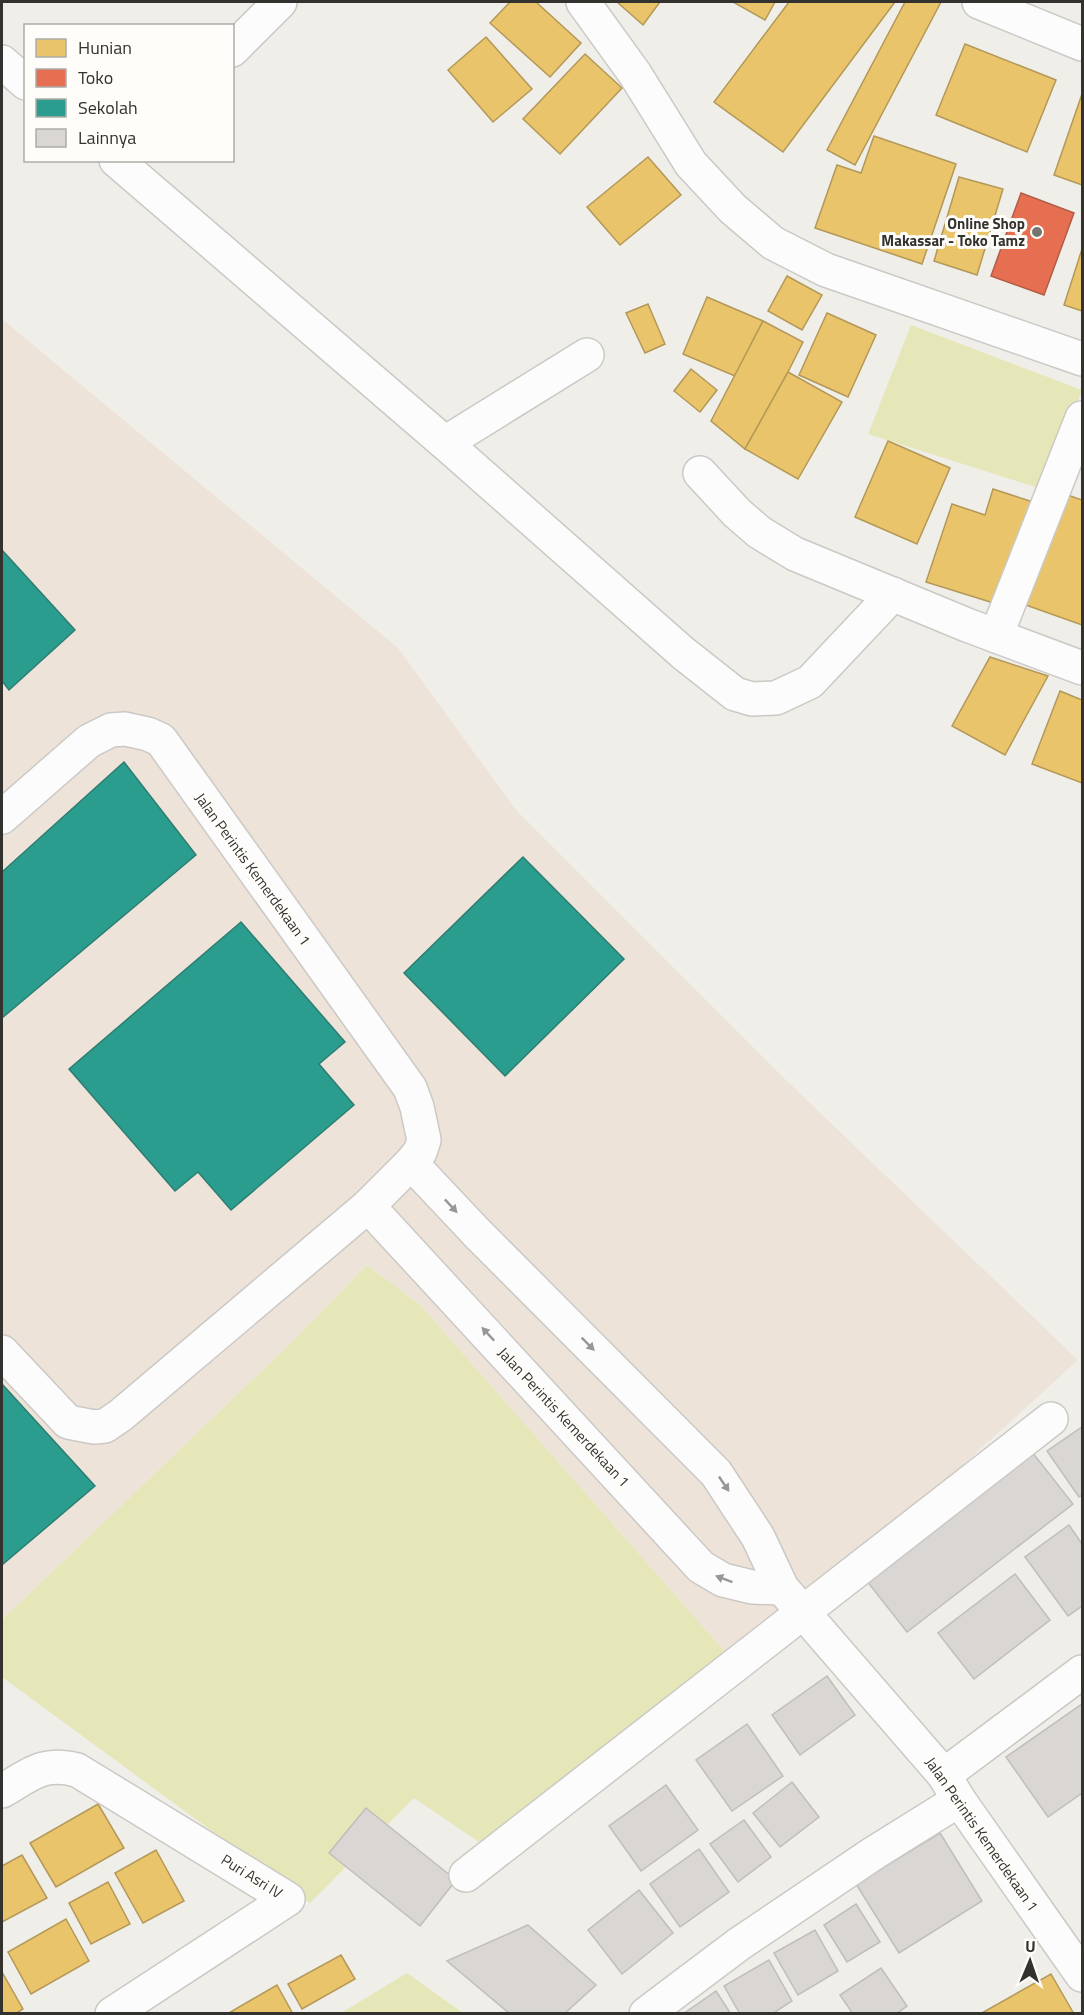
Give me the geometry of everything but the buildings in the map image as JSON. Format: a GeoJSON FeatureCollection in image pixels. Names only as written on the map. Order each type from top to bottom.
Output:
{"type":"FeatureCollection","features":[{"type":"Feature","properties":{"kind":"street"},"geometry":{"type":"LineString","coordinates":[[234,48],[280,2]]}},
{"type":"Feature","properties":{"kind":"street"},"geometry":{"type":"LineString","coordinates":[[583,2],[635,74],[692,164],[734,209],[773,243],[825,270],[1083,359]]}},
{"type":"Feature","properties":{"kind":"street"},"geometry":{"type":"LineString","coordinates":[[979,2],[1083,44]]}},
{"type":"Feature","properties":{"kind":"street"},"geometry":{"type":"LineString","coordinates":[[2,62],[24,80]]}},
{"type":"Feature","properties":{"kind":"street"},"geometry":{"type":"LineString","coordinates":[[121,162],[675,645],[735,694],[752,699],[776,698],[810,682],[893,594]]}},
{"type":"Feature","properties":{"kind":"street"},"geometry":{"type":"LineString","coordinates":[[446,443],[587,355]]}},
{"type":"Feature","properties":{"kind":"street"},"geometry":{"type":"LineString","coordinates":[[996,636],[1083,418]]}},
{"type":"Feature","properties":{"kind":"street"},"geometry":{"type":"LineString","coordinates":[[700,473],[737,513],[759,532],[795,554],[996,636],[1083,668]]}},
{"type":"Feature","properties":{"kind":"street","name":"Jalan Perintis Kemerdekaan 1"},"geometry":{"type":"LineString","coordinates":[[2,817],[89,741],[111,730],[125,729],[148,734],[161,740],[410,1089],[417,1107],[424,1140],[420,1152],[411,1163],[368,1206],[121,1415],[105,1426],[84,1426],[68,1422],[2,1352]]}},
{"type":"Feature","properties":{"kind":"street","name":"Jalan Perintis Kemerdekaan 1"},"geometry":{"type":"LineString","coordinates":[[411,1163],[484,1240],[716,1473],[758,1538],[792,1600],[951,1787],[1083,1975]]}},
{"type":"Feature","properties":{"kind":"street","name":"Jalan Perintis Kemerdekaan 1"},"geometry":{"type":"LineString","coordinates":[[368,1206],[702,1567],[723,1580],[792,1600]]}},
{"type":"Feature","properties":{"kind":"street"},"geometry":{"type":"LineString","coordinates":[[466,1875],[792,1600],[1051,1419]]}},
{"type":"Feature","properties":{"kind":"street"},"geometry":{"type":"LineString","coordinates":[[646,2013],[739,1944],[874,1854],[1083,1672]]}},
{"type":"Feature","properties":{"kind":"street","name":"Puri Asri IV"},"geometry":{"type":"LineString","coordinates":[[2,1791],[42,1768],[66,1767],[76,1770],[288,1899],[112,2013]]}},
{"type":"Feature","properties":{"kind":"shaded area"},"geometry":{"type":"Polygon","coordinates":[[[2,319],[398,648],[516,810],[789,1083],[1078,1360],[740,1669],[420,1305],[367,1265],[292,1342],[2,1620],[2,319]]]}},
{"type":"Feature","properties":{"kind":"green space"},"geometry":{"type":"Polygon","coordinates":[[[911,325],[1082,390],[1045,490],[868,434],[911,325]]]}},
{"type":"Feature","properties":{"kind":"green space"},"geometry":{"type":"Polygon","coordinates":[[[367,1265],[420,1305],[740,1669],[504,1859],[414,1798],[310,1903],[2,1677],[2,1620],[292,1342],[367,1265]]]}},
{"type":"Feature","properties":{"kind":"green space"},"geometry":{"type":"Polygon","coordinates":[[[407,1973],[463,2013],[341,2013],[407,1973]]]}},
{"type":"Feature","properties":{"kind":"place","name":"Online Shop Makassar - Toko Tamz"},"geometry":{"type":"Point","coordinates":[1037,232]}}]}
